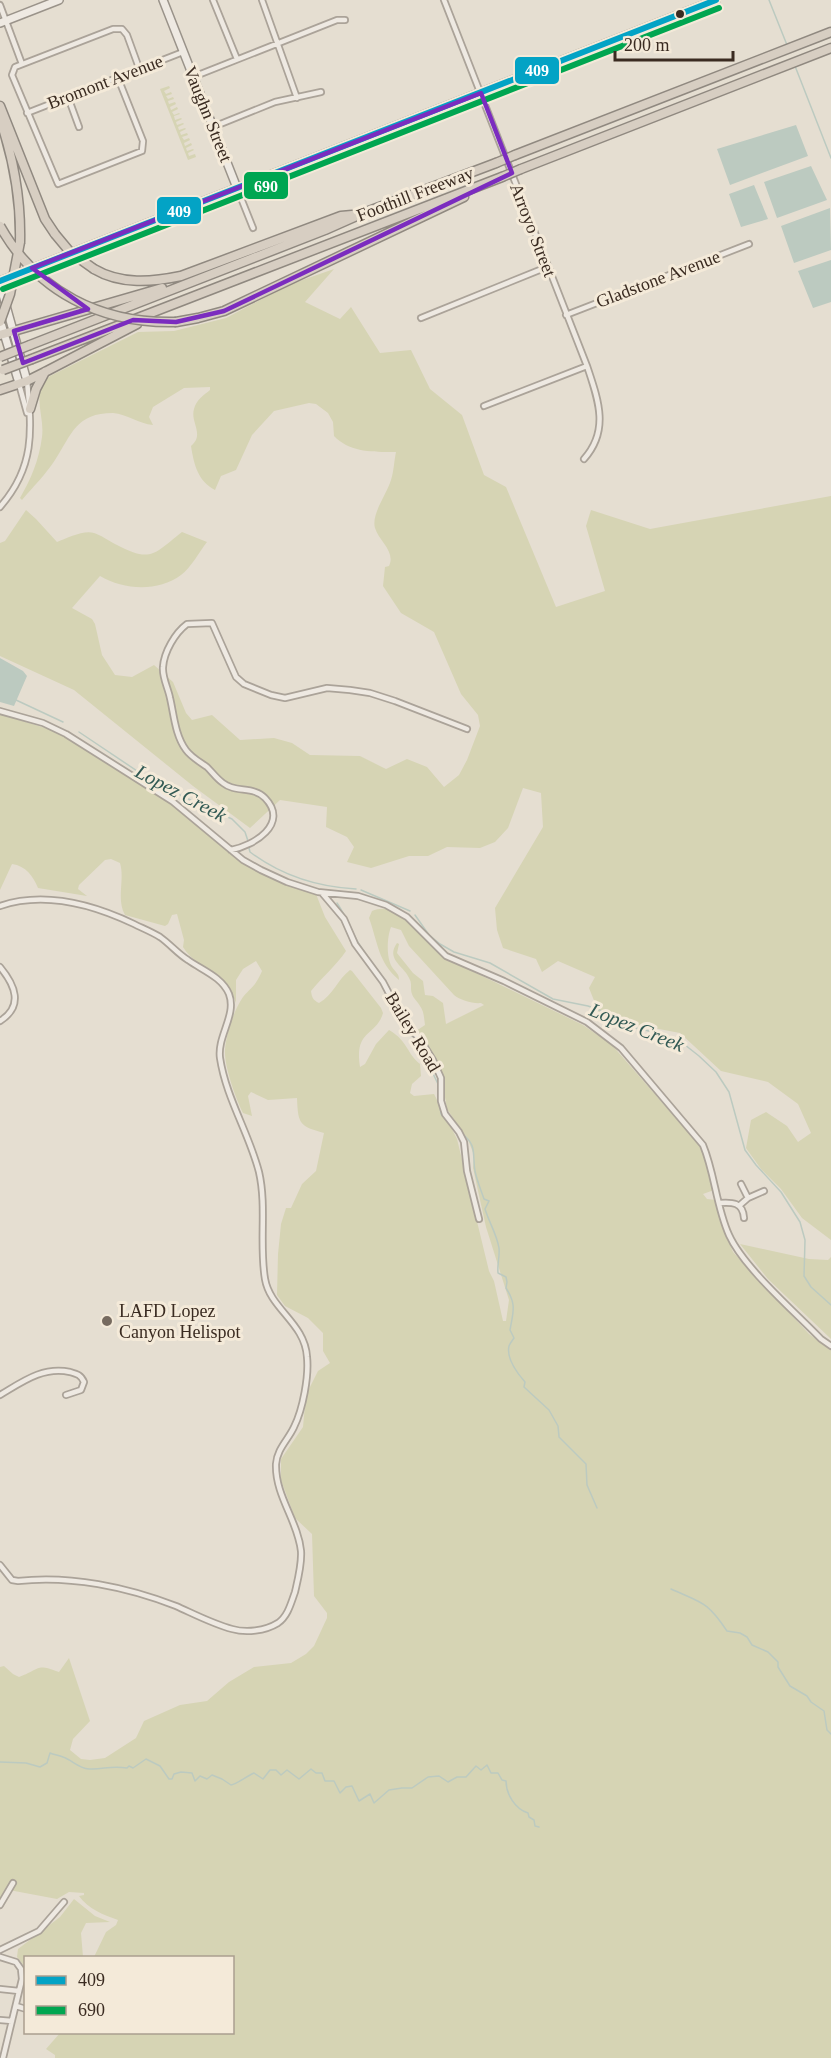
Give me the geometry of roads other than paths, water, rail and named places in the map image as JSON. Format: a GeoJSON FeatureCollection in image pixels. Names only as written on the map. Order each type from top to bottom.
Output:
{"type":"FeatureCollection","features":[{"type":"Feature","properties":{"kind":"highway","name":"Foothill Freeway"},"geometry":{"type":"LineString","coordinates":[[0,357],[816,38],[831,30]]}},
{"type":"Feature","properties":{"kind":"highway","name":"Foothill Freeway"},"geometry":{"type":"LineString","coordinates":[[2,371],[831,50]]}},
{"type":"Feature","properties":{"kind":"highway"},"geometry":{"type":"LineString","coordinates":[[0,106],[45,219],[55,234],[70,252],[94,269],[129,281],[157,281],[181,276],[341,216],[361,214]]}},
{"type":"Feature","properties":{"kind":"highway"},"geometry":{"type":"LineString","coordinates":[[0,119],[13,159],[20,216],[20,242],[10,294],[0,321]]}},
{"type":"Feature","properties":{"kind":"highway"},"geometry":{"type":"LineString","coordinates":[[0,226],[26,262],[53,287],[76,302],[123,319],[176,322],[224,311],[502,177]]}},
{"type":"Feature","properties":{"kind":"highway"},"geometry":{"type":"LineString","coordinates":[[2,335],[200,278]]}},
{"type":"Feature","properties":{"kind":"highway"},"geometry":{"type":"LineString","coordinates":[[0,390],[45,372],[107,338],[188,303],[205,292]]}},
{"type":"Feature","properties":{"kind":"highway"},"geometry":{"type":"LineString","coordinates":[[30,409],[36,389],[45,372]]}},
{"type":"Feature","properties":{"kind":"main road"},"geometry":{"type":"LineString","coordinates":[[0,282],[716,0]]}},
{"type":"Feature","properties":{"kind":"street"},"geometry":{"type":"LineString","coordinates":[[3,22],[59,0]]}},
{"type":"Feature","properties":{"kind":"street","name":"Vaughn Street"},"geometry":{"type":"LineString","coordinates":[[163,0],[253,228]]}},
{"type":"Feature","properties":{"kind":"street"},"geometry":{"type":"LineString","coordinates":[[213,0],[237,59]]}},
{"type":"Feature","properties":{"kind":"street"},"geometry":{"type":"LineString","coordinates":[[262,0],[297,98]]}},
{"type":"Feature","properties":{"kind":"street","name":"Arroyo Street"},"geometry":{"type":"LineString","coordinates":[[444,0],[587,366],[599,403],[599,430],[595,447],[584,459]]}},
{"type":"Feature","properties":{"kind":"street"},"geometry":{"type":"LineString","coordinates":[[0,5],[3,22],[22,64]]}},
{"type":"Feature","properties":{"kind":"street"},"geometry":{"type":"LineString","coordinates":[[193,77],[337,20],[345,20]]}},
{"type":"Feature","properties":{"kind":"street"},"geometry":{"type":"LineString","coordinates":[[118,78],[144,148],[140,153],[58,184],[14,80],[15,68],[113,29],[122,29],[127,35],[139,68]]}},
{"type":"Feature","properties":{"kind":"street","name":"Bromont Avenue"},"geometry":{"type":"LineString","coordinates":[[27,112],[183,52]]}},
{"type":"Feature","properties":{"kind":"street"},"geometry":{"type":"LineString","coordinates":[[213,127],[275,102],[321,92]]}},
{"type":"Feature","properties":{"kind":"street"},"geometry":{"type":"LineString","coordinates":[[68,97],[79,126]]}},
{"type":"Feature","properties":{"kind":"street","name":"Gladstone Avenue"},"geometry":{"type":"LineString","coordinates":[[566,315],[749,244]]}},
{"type":"Feature","properties":{"kind":"street"},"geometry":{"type":"LineString","coordinates":[[421,318],[548,267]]}},
{"type":"Feature","properties":{"kind":"street"},"geometry":{"type":"LineString","coordinates":[[0,282],[14,331],[30,422]]}},
{"type":"Feature","properties":{"kind":"street"},"geometry":{"type":"LineString","coordinates":[[0,321],[2,335],[23,382],[30,409],[30,447],[24,469],[13,490],[0,507]]}},
{"type":"Feature","properties":{"kind":"street"},"geometry":{"type":"LineString","coordinates":[[484,406],[587,366]]}},
{"type":"Feature","properties":{"kind":"street"},"geometry":{"type":"LineString","coordinates":[[231,850],[243,847],[264,835],[270,826],[271,808],[268,801],[260,794],[226,785],[185,749],[176,727],[162,666],[175,637],[183,627],[192,623],[212,623],[236,676],[244,684],[278,698],[327,688],[370,693],[467,729]]}},
{"type":"Feature","properties":{"kind":"street"},"geometry":{"type":"LineString","coordinates":[[0,711],[43,723],[66,734],[172,801],[231,850],[261,870],[287,882],[322,893],[358,896],[386,905],[407,917],[446,956],[581,1018],[602,1032],[621,1048],[703,1145],[729,1235],[739,1253],[813,1331],[831,1346]]}},
{"type":"Feature","properties":{"kind":"street","name":"Bailey Road"},"geometry":{"type":"LineString","coordinates":[[322,893],[342,915],[355,944],[383,982],[405,1024],[420,1039],[433,1060],[441,1078],[441,1101],[445,1113],[464,1142],[467,1171],[479,1219]]}},
{"type":"Feature","properties":{"kind":"street"},"geometry":{"type":"LineString","coordinates":[[0,906],[50,901],[81,904],[108,912],[159,937],[223,984],[231,1003],[220,1048],[220,1058],[232,1100],[261,1180],[266,1283],[274,1300],[302,1335],[307,1357],[301,1409],[294,1428],[280,1449],[276,1464],[285,1507],[301,1551],[292,1602],[285,1617],[276,1624],[261,1630],[232,1630],[173,1605],[122,1589],[55,1578],[12,1580],[0,1565]]}},
{"type":"Feature","properties":{"kind":"street"},"geometry":{"type":"LineString","coordinates":[[0,967],[11,980],[15,997],[9,1013],[0,1022]]}},
{"type":"Feature","properties":{"kind":"street"},"geometry":{"type":"LineString","coordinates":[[741,1184],[748,1198]]}},
{"type":"Feature","properties":{"kind":"street"},"geometry":{"type":"LineString","coordinates":[[740,1205],[748,1198],[764,1191]]}},
{"type":"Feature","properties":{"kind":"street"},"geometry":{"type":"LineString","coordinates":[[719,1203],[740,1205],[744,1211],[744,1218]]}},
{"type":"Feature","properties":{"kind":"street"},"geometry":{"type":"LineString","coordinates":[[0,1395],[37,1374],[50,1370],[70,1372],[82,1377],[84,1382],[81,1390],[66,1395]]}},
{"type":"Feature","properties":{"kind":"street"},"geometry":{"type":"LineString","coordinates":[[0,1905],[13,1883]]}},
{"type":"Feature","properties":{"kind":"street"},"geometry":{"type":"LineString","coordinates":[[0,1950],[42,1929],[64,1902]]}},
{"type":"Feature","properties":{"kind":"street"},"geometry":{"type":"LineString","coordinates":[[0,1958],[11,1959],[18,1964],[22,1976],[3,2058]]}},
{"type":"Feature","properties":{"kind":"street"},"geometry":{"type":"LineString","coordinates":[[0,1989],[19,1991]]}},
{"type":"Feature","properties":{"kind":"street"},"geometry":{"type":"LineString","coordinates":[[16,2006],[24,2008]]}},
{"type":"Feature","properties":{"kind":"street"},"geometry":{"type":"LineString","coordinates":[[0,2020],[12,2021]]}},
{"type":"Feature","properties":{"kind":"waterway"},"geometry":{"type":"LineString","coordinates":[[769,0],[787,45]]}},
{"type":"Feature","properties":{"kind":"waterway"},"geometry":{"type":"LineString","coordinates":[[795,66],[831,158]]}},
{"type":"Feature","properties":{"kind":"waterway","name":"Lopez Creek"},"geometry":{"type":"LineString","coordinates":[[16,700],[63,722]]}},
{"type":"Feature","properties":{"kind":"waterway","name":"Lopez Creek"},"geometry":{"type":"LineString","coordinates":[[79,732],[158,785],[232,819],[245,832],[248,841]]}},
{"type":"Feature","properties":{"kind":"waterway","name":"Lopez Creek"},"geometry":{"type":"LineString","coordinates":[[249,848],[250,852],[275,868],[300,879],[327,886],[356,889]]}},
{"type":"Feature","properties":{"kind":"waterway","name":"Lopez Creek"},"geometry":{"type":"LineString","coordinates":[[361,890],[410,911]]}},
{"type":"Feature","properties":{"kind":"waterway"},"geometry":{"type":"LineString","coordinates":[[337,903],[359,944],[383,978],[395,1000]]}},
{"type":"Feature","properties":{"kind":"waterway","name":"Lopez Creek"},"geometry":{"type":"LineString","coordinates":[[415,915],[429,935],[454,952],[490,963],[553,999],[588,1006],[613,1015],[635,1028],[663,1034],[680,1041],[699,1056],[716,1072],[729,1092],[745,1150],[781,1192],[800,1222],[805,1240],[804,1276],[811,1287],[831,1305]]}},
{"type":"Feature","properties":{"kind":"waterway"},"geometry":{"type":"LineString","coordinates":[[401,1021],[406,1031],[417,1040],[438,1084],[439,1099]]}},
{"type":"Feature","properties":{"kind":"waterway"},"geometry":{"type":"LineString","coordinates":[[440,1106],[441,1114],[453,1127]]}},
{"type":"Feature","properties":{"kind":"waterway"},"geometry":{"type":"LineString","coordinates":[[461,1133],[472,1146],[477,1178],[484,1199],[489,1201],[485,1209],[497,1238],[498,1273],[506,1277],[506,1288],[513,1304],[510,1330],[514,1338],[509,1345],[509,1356],[516,1371],[525,1382],[524,1387],[549,1410],[558,1426],[559,1437],[586,1464],[587,1485],[597,1508]]}},
{"type":"Feature","properties":{"kind":"waterway"},"geometry":{"type":"LineString","coordinates":[[671,1589],[703,1604],[709,1608],[727,1631],[740,1633],[747,1637],[752,1645],[768,1652],[778,1662],[778,1667],[790,1686],[807,1696],[811,1702],[824,1711],[827,1730],[831,1734]]}},
{"type":"Feature","properties":{"kind":"waterway"},"geometry":{"type":"LineString","coordinates":[[0,1762],[26,1763],[40,1767],[47,1763],[50,1753],[66,1758],[82,1767],[94,1769],[127,1768],[129,1766],[133,1768],[146,1759],[160,1766],[169,1779],[181,1772],[192,1773],[195,1781],[200,1776],[207,1779],[212,1775],[231,1785],[254,1773],[263,1779],[270,1770],[276,1770],[281,1775],[287,1770],[299,1779],[311,1769],[316,1773],[322,1773],[325,1781],[334,1781],[340,1793],[346,1787],[352,1786],[359,1801],[370,1794],[374,1803],[389,1790],[412,1788],[428,1777],[439,1776],[448,1782],[457,1777],[466,1777],[476,1766],[481,1770],[487,1765],[491,1773],[498,1773],[502,1780],[506,1781],[512,1800],[528,1813],[529,1817],[534,1820],[535,1826],[539,1827]]}},
{"type":"Feature","properties":{"kind":"place","name":"LAFD Lopez Canyon Helispot"},"geometry":{"type":"Point","coordinates":[107,1321]}}]}
